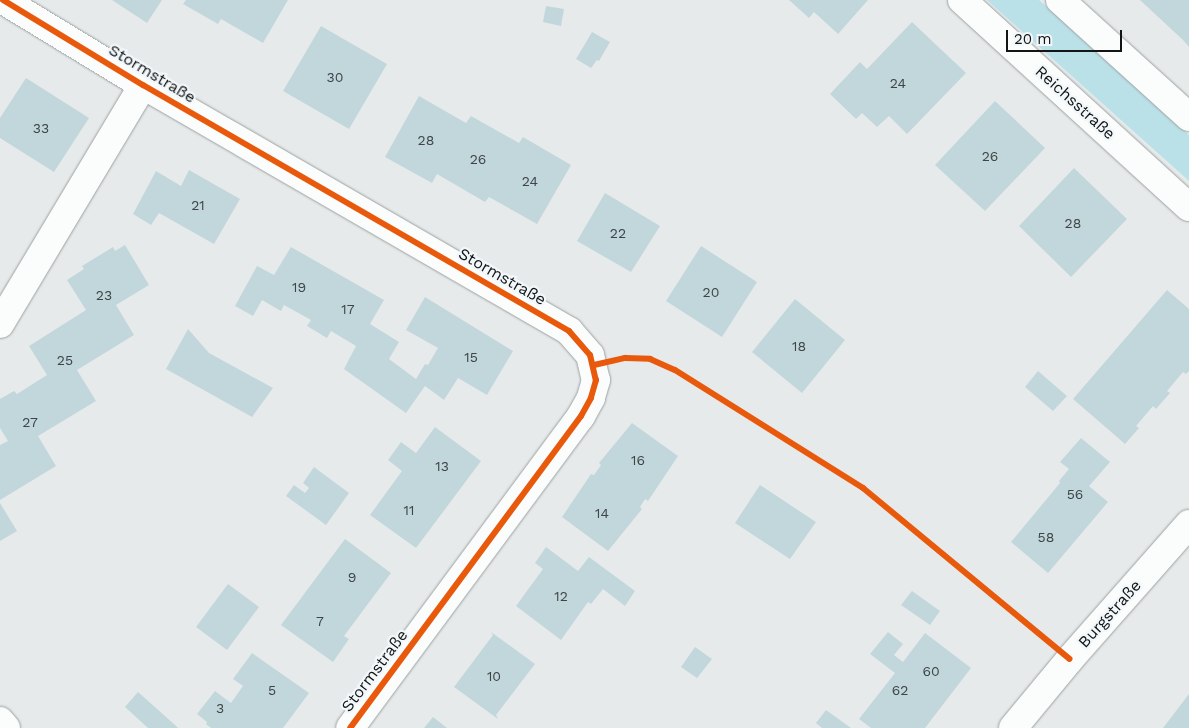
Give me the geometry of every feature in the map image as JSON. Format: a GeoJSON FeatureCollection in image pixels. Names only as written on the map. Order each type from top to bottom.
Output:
{"type":"FeatureCollection","features":[{"type":"Feature","properties":{"kind":"street","name":"Stormstraße"},"geometry":{"type":"LineString","coordinates":[[3,0],[143,86],[569,332],[590,355],[594,365],[596,380],[591,398],[581,416],[350,728]]}},
{"type":"Feature","properties":{"kind":"street","name":"Reichsstraße"},"geometry":{"type":"LineString","coordinates":[[962,0],[1189,207]]}},
{"type":"Feature","properties":{"kind":"street"},"geometry":{"type":"LineString","coordinates":[[1060,0],[1189,117]]}},
{"type":"Feature","properties":{"kind":"street","name":"Stormstraße"},"geometry":{"type":"LineString","coordinates":[[0,324],[143,86]]}},
{"type":"Feature","properties":{"kind":"street","name":"Burgstraße"},"geometry":{"type":"LineString","coordinates":[[1013,728],[1070,659],[1189,524]]}},
{"type":"Feature","properties":{"kind":"street"},"geometry":{"type":"LineString","coordinates":[[0,722],[6,728]]}},
{"type":"Feature","properties":{"kind":"shaded area"},"geometry":{"type":"Polygon","coordinates":[[[987,0],[1039,0],[1189,135],[1189,181],[987,0]]]}},
{"type":"Feature","properties":{"kind":"building"},"geometry":{"type":"Polygon","coordinates":[[[112,0],[162,0],[147,23],[112,0]]]}},
{"type":"Feature","properties":{"kind":"building"},"geometry":{"type":"Polygon","coordinates":[[[186,0],[288,0],[263,43],[221,19],[218,24],[183,4],[186,0]]]}},
{"type":"Feature","properties":{"kind":"building"},"geometry":{"type":"Polygon","coordinates":[[[789,0],[868,0],[838,34],[814,12],[809,18],[789,0]]]}},
{"type":"Feature","properties":{"kind":"building"},"geometry":{"type":"Polygon","coordinates":[[[1140,0],[1189,0],[1189,47],[1184,41],[1140,0]]]}},
{"type":"Feature","properties":{"kind":"building"},"geometry":{"type":"Polygon","coordinates":[[[546,6],[564,9],[561,26],[543,22],[546,6]]]}},
{"type":"Feature","properties":{"kind":"building"},"geometry":{"type":"Polygon","coordinates":[[[912,22],[966,73],[907,134],[889,116],[877,127],[862,113],[856,119],[830,94],[860,62],[867,69],[912,22]]]}},
{"type":"Feature","properties":{"kind":"building"},"geometry":{"type":"Polygon","coordinates":[[[321,26],[387,64],[349,129],[283,91],[321,26]]]}},
{"type":"Feature","properties":{"kind":"building"},"geometry":{"type":"Polygon","coordinates":[[[592,32],[610,42],[599,61],[597,60],[591,68],[576,59],[592,32]]]}},
{"type":"Feature","properties":{"kind":"building"},"geometry":{"type":"Polygon","coordinates":[[[26,78],[89,118],[54,172],[0,138],[0,118],[26,78]]]}},
{"type":"Feature","properties":{"kind":"building"},"geometry":{"type":"Polygon","coordinates":[[[419,96],[466,123],[471,116],[519,143],[523,137],[571,165],[537,224],[489,197],[485,202],[437,174],[432,183],[385,157],[419,96]]]}},
{"type":"Feature","properties":{"kind":"building"},"geometry":{"type":"Polygon","coordinates":[[[995,101],[1045,148],[985,211],[935,165],[995,101]]]}},
{"type":"Feature","properties":{"kind":"building"},"geometry":{"type":"Polygon","coordinates":[[[1074,168],[1127,219],[1071,277],[1019,226],[1074,168]]]}},
{"type":"Feature","properties":{"kind":"building"},"geometry":{"type":"Polygon","coordinates":[[[189,170],[240,199],[214,244],[159,213],[151,225],[133,214],[156,171],[181,186],[189,170]]]}},
{"type":"Feature","properties":{"kind":"building"},"geometry":{"type":"Polygon","coordinates":[[[605,193],[660,226],[631,272],[577,241],[605,193]]]}},
{"type":"Feature","properties":{"kind":"building"},"geometry":{"type":"Polygon","coordinates":[[[125,245],[149,285],[116,305],[134,335],[77,370],[96,401],[38,436],[56,466],[0,500],[0,445],[8,441],[0,428],[0,399],[14,391],[17,394],[47,375],[29,346],[86,310],[67,280],[84,269],[82,266],[113,247],[115,251],[125,245]]]}},
{"type":"Feature","properties":{"kind":"building"},"geometry":{"type":"Polygon","coordinates":[[[701,246],[757,282],[722,337],[666,301],[701,246]]]}},
{"type":"Feature","properties":{"kind":"building"},"geometry":{"type":"Polygon","coordinates":[[[291,247],[384,300],[370,324],[399,342],[389,359],[416,379],[425,364],[428,365],[438,348],[406,330],[425,297],[513,351],[487,395],[458,378],[444,400],[425,386],[406,413],[344,369],[356,346],[331,331],[327,338],[307,326],[311,320],[284,305],[281,311],[262,300],[253,316],[235,306],[257,266],[274,275],[291,247]]]}},
{"type":"Feature","properties":{"kind":"building"},"geometry":{"type":"Polygon","coordinates":[[[1167,290],[1189,309],[1189,371],[1186,374],[1183,372],[1167,391],[1170,393],[1156,409],[1153,406],[1136,426],[1139,428],[1125,444],[1073,399],[1167,290]]]}},
{"type":"Feature","properties":{"kind":"building"},"geometry":{"type":"Polygon","coordinates":[[[795,299],[845,340],[802,393],[752,352],[795,299]]]}},
{"type":"Feature","properties":{"kind":"building"},"geometry":{"type":"Polygon","coordinates":[[[188,329],[209,353],[273,388],[252,417],[166,369],[188,329]]]}},
{"type":"Feature","properties":{"kind":"building"},"geometry":{"type":"Polygon","coordinates":[[[1038,371],[1067,396],[1053,411],[1025,387],[1038,371]]]}},
{"type":"Feature","properties":{"kind":"building"},"geometry":{"type":"Polygon","coordinates":[[[632,423],[678,456],[648,501],[645,499],[640,507],[642,509],[608,551],[562,517],[591,474],[594,475],[601,465],[599,463],[632,423]]]}},
{"type":"Feature","properties":{"kind":"building"},"geometry":{"type":"Polygon","coordinates":[[[435,427],[481,461],[416,548],[370,515],[402,471],[388,460],[401,442],[416,453],[435,427]]]}},
{"type":"Feature","properties":{"kind":"building"},"geometry":{"type":"Polygon","coordinates":[[[1081,438],[1110,462],[1089,486],[1108,502],[1048,573],[1011,542],[1060,483],[1059,481],[1069,469],[1060,462],[1081,438]]]}},
{"type":"Feature","properties":{"kind":"building"},"geometry":{"type":"Polygon","coordinates":[[[314,467],[349,493],[326,525],[286,496],[294,485],[305,493],[309,488],[303,483],[314,467]]]}},
{"type":"Feature","properties":{"kind":"building"},"geometry":{"type":"Polygon","coordinates":[[[760,485],[816,522],[790,559],[735,523],[760,485]]]}},
{"type":"Feature","properties":{"kind":"building"},"geometry":{"type":"Polygon","coordinates":[[[0,503],[17,531],[0,541],[0,503]]]}},
{"type":"Feature","properties":{"kind":"building"},"geometry":{"type":"Polygon","coordinates":[[[345,539],[391,573],[344,636],[349,639],[333,662],[281,625],[345,539]]]}},
{"type":"Feature","properties":{"kind":"building"},"geometry":{"type":"Polygon","coordinates":[[[546,547],[578,571],[589,557],[635,591],[625,606],[603,589],[591,604],[588,602],[561,640],[516,606],[543,569],[535,563],[546,547]]]}},
{"type":"Feature","properties":{"kind":"building"},"geometry":{"type":"Polygon","coordinates":[[[228,584],[259,607],[227,650],[196,627],[228,584]]]}},
{"type":"Feature","properties":{"kind":"building"},"geometry":{"type":"Polygon","coordinates":[[[912,591],[940,611],[930,625],[901,605],[912,591]]]}},
{"type":"Feature","properties":{"kind":"building"},"geometry":{"type":"Polygon","coordinates":[[[491,632],[535,664],[496,715],[498,719],[454,687],[493,635],[491,632]]]}},
{"type":"Feature","properties":{"kind":"building"},"geometry":{"type":"Polygon","coordinates":[[[888,632],[903,644],[894,655],[903,662],[925,633],[971,668],[925,728],[871,728],[859,719],[895,673],[870,654],[888,632]]]}},
{"type":"Feature","properties":{"kind":"building"},"geometry":{"type":"Polygon","coordinates":[[[695,647],[712,659],[697,678],[681,667],[695,647]]]}},
{"type":"Feature","properties":{"kind":"building"},"geometry":{"type":"Polygon","coordinates":[[[252,653],[309,693],[283,728],[211,728],[197,714],[215,691],[231,703],[243,686],[233,679],[252,653]]]}},
{"type":"Feature","properties":{"kind":"building"},"geometry":{"type":"Polygon","coordinates":[[[138,692],[178,728],[148,728],[125,707],[138,692]]]}},
{"type":"Feature","properties":{"kind":"building"},"geometry":{"type":"Polygon","coordinates":[[[1189,694],[1189,728],[1163,728],[1189,694]]]}},
{"type":"Feature","properties":{"kind":"building"},"geometry":{"type":"Polygon","coordinates":[[[826,710],[851,728],[822,728],[816,723],[826,710]]]}},
{"type":"Feature","properties":{"kind":"building"},"geometry":{"type":"Polygon","coordinates":[[[433,717],[447,728],[424,728],[433,717]]]}},
{"type":"Feature","properties":{"kind":"cycle path"},"geometry":{"type":"LineString","coordinates":[[3,0],[143,85],[569,331],[590,355],[596,380],[591,398],[581,416],[350,728]]}},
{"type":"Feature","properties":{"kind":"cycle path"},"geometry":{"type":"LineString","coordinates":[[594,365],[625,358],[650,359],[675,370],[863,488],[1070,659]]}}]}
